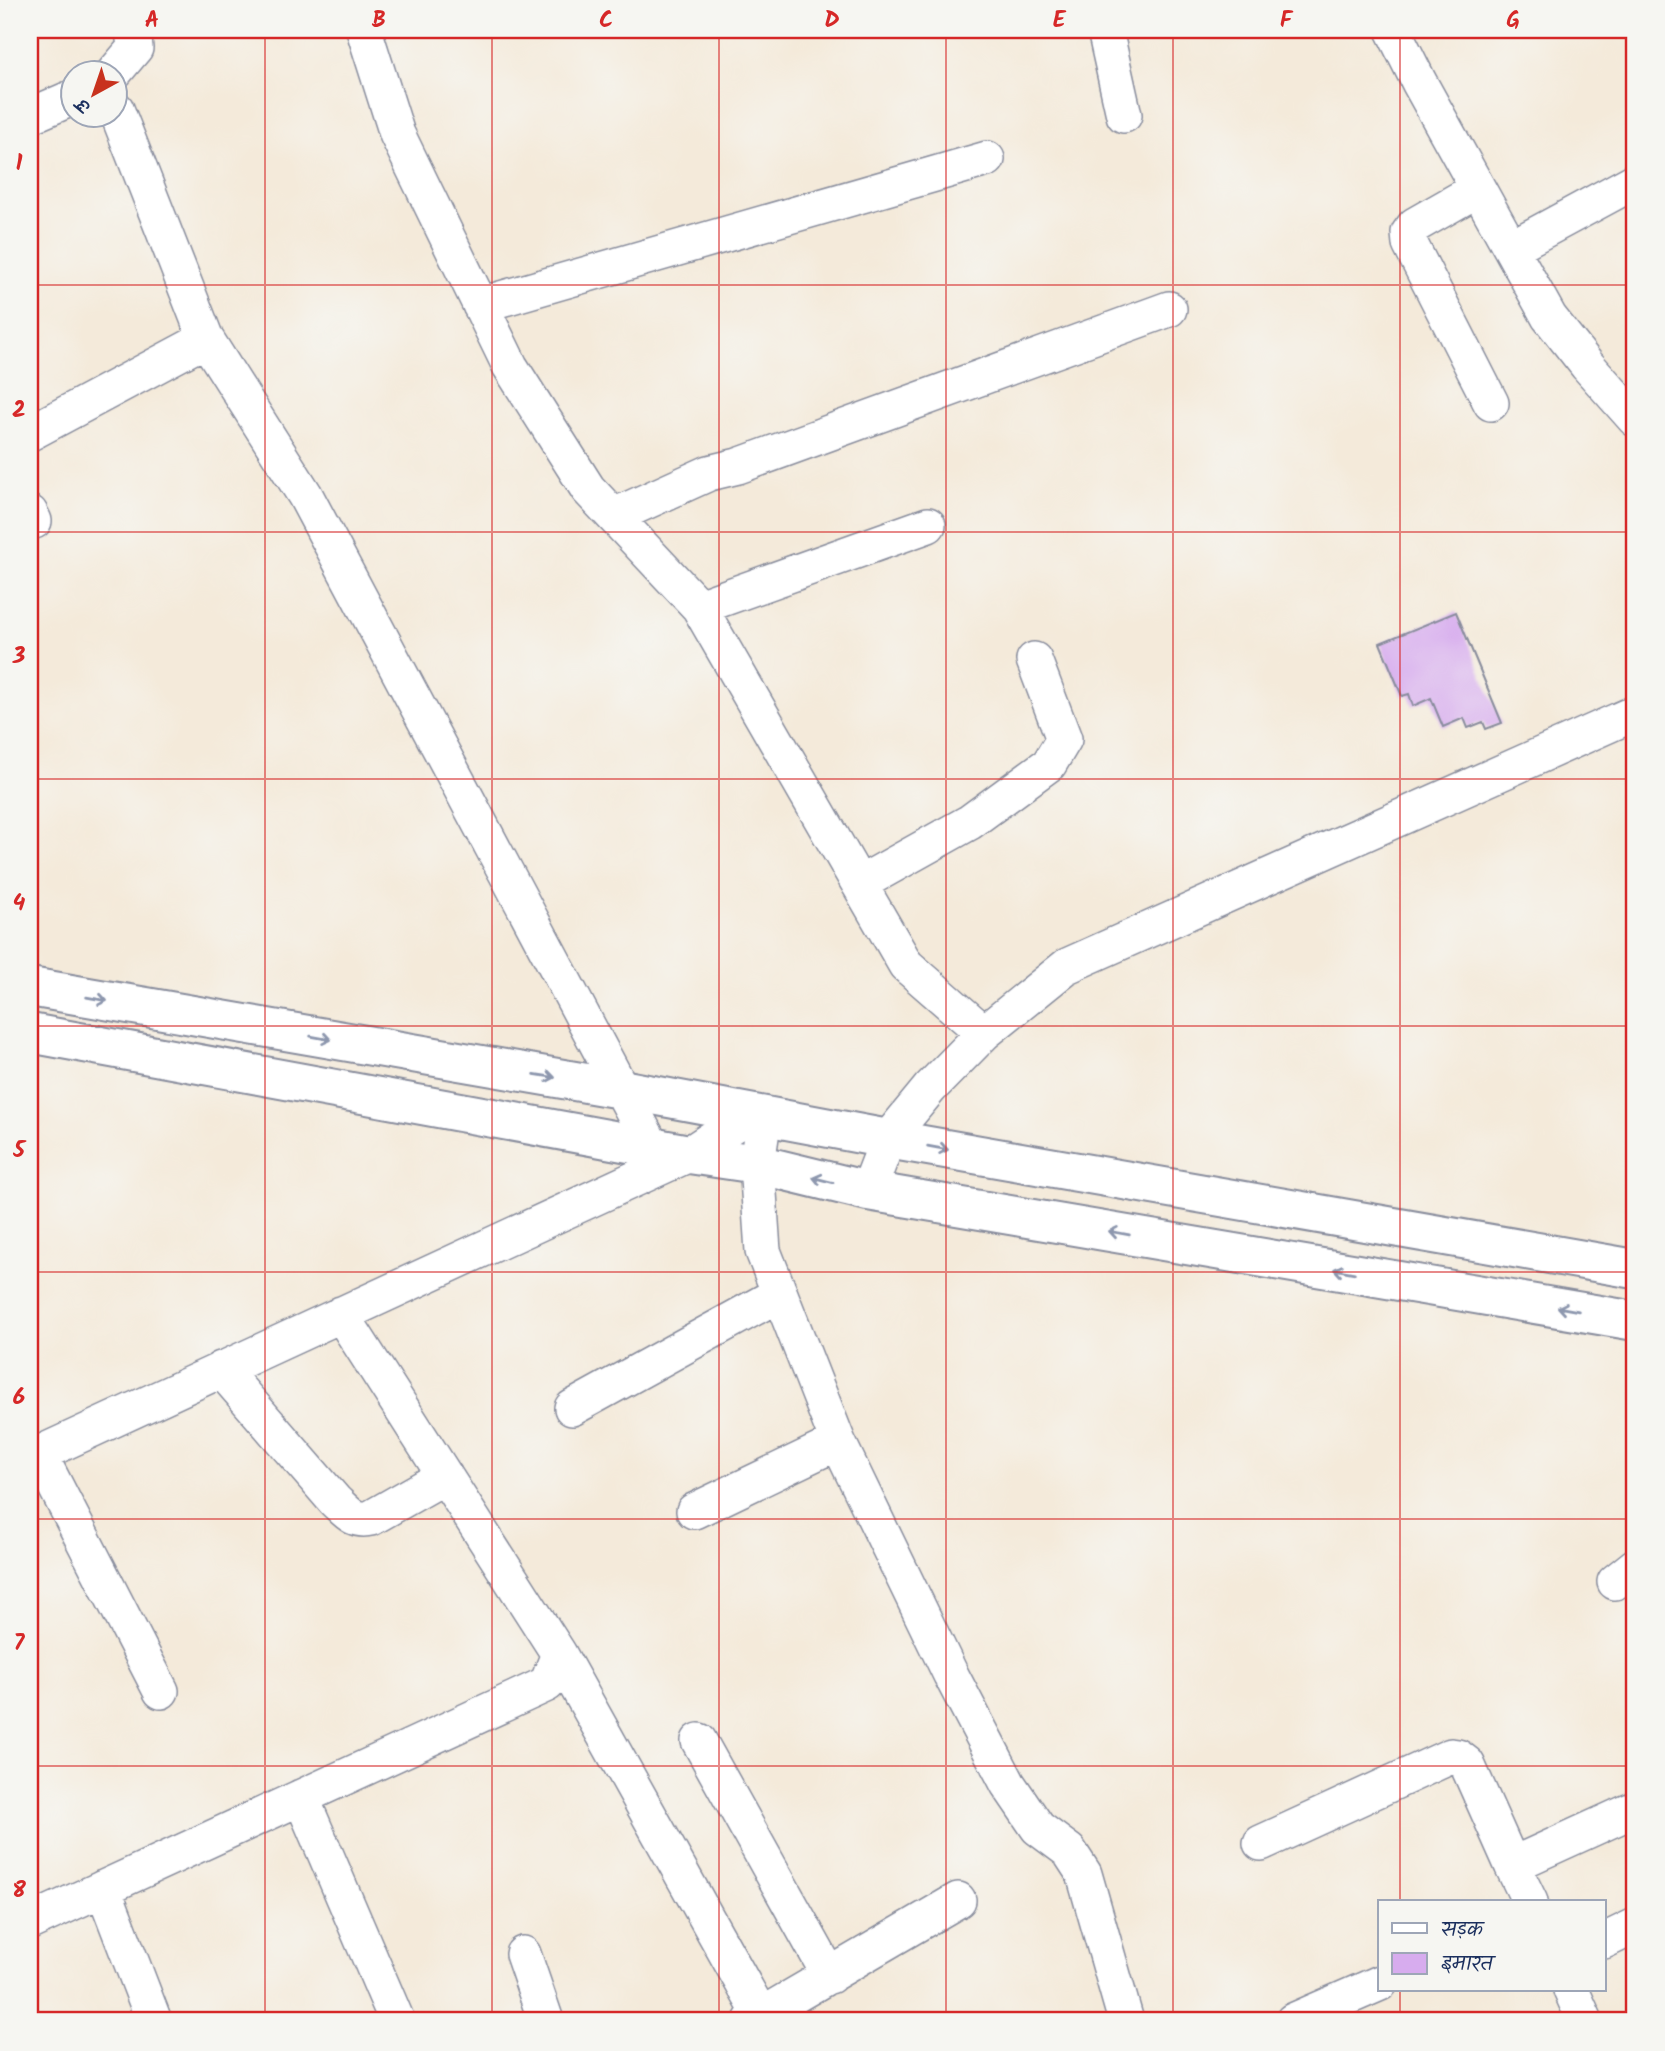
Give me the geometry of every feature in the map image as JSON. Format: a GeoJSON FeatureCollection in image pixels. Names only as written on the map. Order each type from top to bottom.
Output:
{"type":"FeatureCollection","features":[{"type":"Feature","properties":{"kind":"main road"},"geometry":{"type":"LineString","coordinates":[[30,987],[1635,1269]]}},
{"type":"Feature","properties":{"kind":"main road"},"geometry":{"type":"LineString","coordinates":[[30,1033],[689,1154],[757,1164],[868,1191],[1634,1323]]}},
{"type":"Feature","properties":{"kind":"street"},"geometry":{"type":"LineString","coordinates":[[125,60],[135,48],[134,30]]}},
{"type":"Feature","properties":{"kind":"street"},"geometry":{"type":"LineString","coordinates":[[364,30],[397,134],[510,366],[588,489],[699,607],[906,965],[984,1033]]}},
{"type":"Feature","properties":{"kind":"street"},"geometry":{"type":"LineString","coordinates":[[1105,30],[1124,115]]}},
{"type":"Feature","properties":{"kind":"street"},"geometry":{"type":"LineString","coordinates":[[1393,30],[1549,317],[1635,419]]}},
{"type":"Feature","properties":{"kind":"street"},"geometry":{"type":"LineString","coordinates":[[30,117],[60,103]]}},
{"type":"Feature","properties":{"kind":"street"},"geometry":{"type":"LineString","coordinates":[[124,130],[206,339],[305,495],[651,1145]]}},
{"type":"Feature","properties":{"kind":"street"},"geometry":{"type":"LineString","coordinates":[[480,305],[988,159]]}},
{"type":"Feature","properties":{"kind":"street"},"geometry":{"type":"LineString","coordinates":[[1511,248],[1635,181]]}},
{"type":"Feature","properties":{"kind":"street"},"geometry":{"type":"LineString","coordinates":[[1478,189],[1415,225],[1409,233],[1410,244],[1491,403]]}},
{"type":"Feature","properties":{"kind":"street"},"geometry":{"type":"LineString","coordinates":[[614,516],[709,473],[738,466],[1169,309]]}},
{"type":"Feature","properties":{"kind":"street"},"geometry":{"type":"LineString","coordinates":[[30,433],[206,339]]}},
{"type":"Feature","properties":{"kind":"street"},"geometry":{"type":"LineString","coordinates":[[699,607],[928,525]]}},
{"type":"Feature","properties":{"kind":"street"},"geometry":{"type":"LineString","coordinates":[[859,884],[970,822],[1049,764],[1064,740],[1034,660]]}},
{"type":"Feature","properties":{"kind":"street"},"geometry":{"type":"LineString","coordinates":[[868,1191],[888,1139],[930,1088],[984,1033],[1067,966],[1635,713]]}},
{"type":"Feature","properties":{"kind":"street"},"geometry":{"type":"LineString","coordinates":[[161,1691],[34,1456],[689,1154],[757,1114]]}},
{"type":"Feature","properties":{"kind":"street"},"geometry":{"type":"LineString","coordinates":[[757,1114],[757,1164],[763,1251],[838,1442],[951,1675],[1008,1784],[1038,1828],[1069,1851],[1084,1874],[1126,2021]]}},
{"type":"Feature","properties":{"kind":"street"},"geometry":{"type":"LineString","coordinates":[[572,1408],[779,1294]]}},
{"type":"Feature","properties":{"kind":"street"},"geometry":{"type":"LineString","coordinates":[[341,1314],[559,1654],[758,2020],[958,1900]]}},
{"type":"Feature","properties":{"kind":"street"},"geometry":{"type":"LineString","coordinates":[[221,1369],[335,1501],[353,1518],[370,1518],[445,1476]]}},
{"type":"Feature","properties":{"kind":"street"},"geometry":{"type":"LineString","coordinates":[[694,1511],[838,1442]]}},
{"type":"Feature","properties":{"kind":"street"},"geometry":{"type":"LineString","coordinates":[[30,1922],[547,1684],[559,1654]]}},
{"type":"Feature","properties":{"kind":"street"},"geometry":{"type":"LineString","coordinates":[[699,1741],[830,1976]]}},
{"type":"Feature","properties":{"kind":"street"},"geometry":{"type":"LineString","coordinates":[[1261,1843],[1451,1756],[1467,1764],[1529,1900]]}},
{"type":"Feature","properties":{"kind":"street"},"geometry":{"type":"LineString","coordinates":[[301,1797],[397,2021]]}},
{"type":"Feature","properties":{"kind":"street"},"geometry":{"type":"LineString","coordinates":[[1512,1865],[1635,1809]]}},
{"type":"Feature","properties":{"kind":"street"},"geometry":{"type":"LineString","coordinates":[[103,1888],[154,2021]]}},
{"type":"Feature","properties":{"kind":"street"},"geometry":{"type":"LineString","coordinates":[[1606,1940],[1635,1926]]}},
{"type":"Feature","properties":{"kind":"street"},"geometry":{"type":"LineString","coordinates":[[523,1954],[546,2021]]}},
{"type":"Feature","properties":{"kind":"street"},"geometry":{"type":"LineString","coordinates":[[1293,2021],[1378,1984]]}},
{"type":"Feature","properties":{"kind":"street"},"geometry":{"type":"LineString","coordinates":[[1572,1992],[1585,2021]]}},
{"type":"Feature","properties":{"kind":"building"},"geometry":{"type":"Polygon","coordinates":[[[1456,612],[1502,723],[1486,729],[1483,722],[1468,728],[1464,718],[1443,727],[1431,698],[1413,706],[1409,694],[1402,696],[1380,643],[1456,612]]]}}]}
